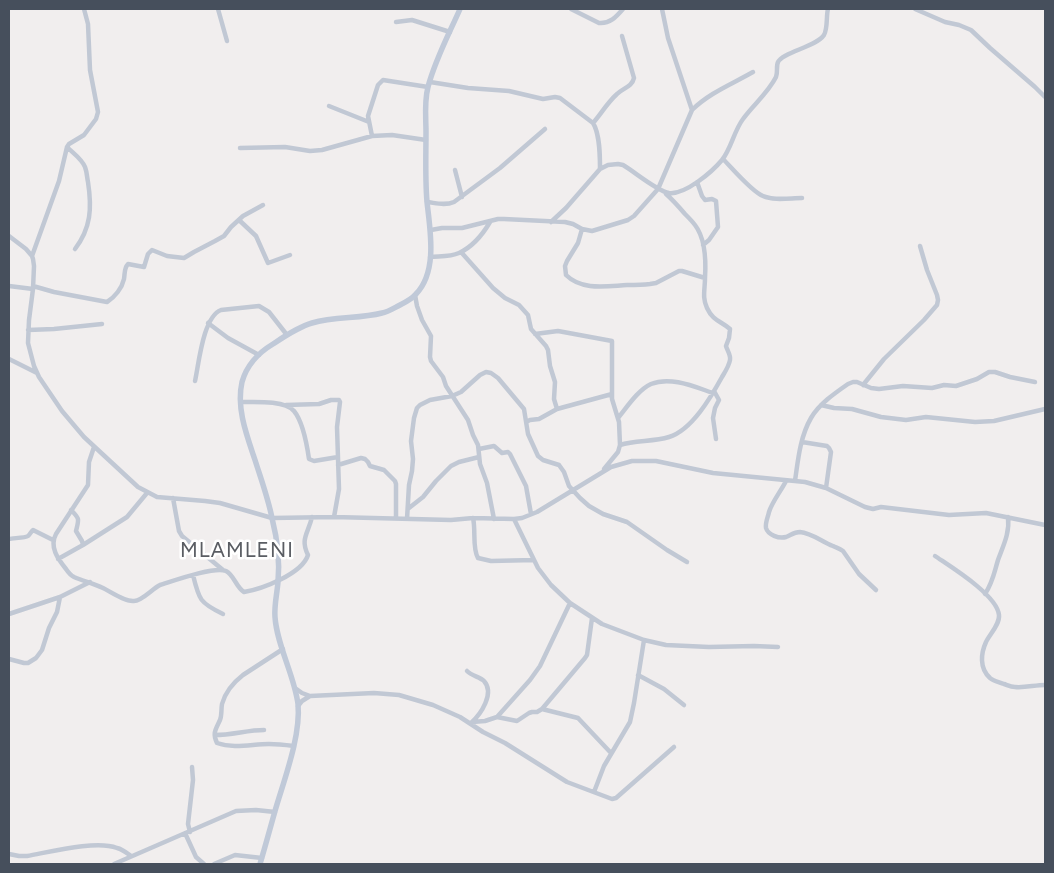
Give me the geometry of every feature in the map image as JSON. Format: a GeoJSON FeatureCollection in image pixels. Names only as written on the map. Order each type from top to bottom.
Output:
{"type":"FeatureCollection","features":[{"type":"Feature","properties":{"kind":"main road"},"geometry":{"type":"LineString","coordinates":[[260,864],[294,746],[298,706],[295,688],[277,633],[274,613],[278,580],[278,557],[272,518],[248,441],[241,402],[242,381],[253,360],[288,335],[314,322],[385,313],[416,295],[422,286],[427,276],[431,230],[427,202],[426,105],[429,85],[440,53],[460,9]]}},
{"type":"Feature","properties":{"kind":"street"},"geometry":{"type":"LineString","coordinates":[[32,256],[58,181],[67,147],[84,135],[96,119],[98,112],[90,70],[88,24],[84,9]]}},
{"type":"Feature","properties":{"kind":"street"},"geometry":{"type":"LineString","coordinates":[[218,9],[227,41]]}},
{"type":"Feature","properties":{"kind":"street"},"geometry":{"type":"LineString","coordinates":[[571,9],[599,23],[611,21],[622,9]]}},
{"type":"Feature","properties":{"kind":"street"},"geometry":{"type":"LineString","coordinates":[[662,9],[668,38],[692,110]]}},
{"type":"Feature","properties":{"kind":"street"},"geometry":{"type":"LineString","coordinates":[[551,222],[566,208],[600,169],[608,165],[618,164],[623,166],[658,189],[670,193],[681,192],[697,182],[723,159],[743,119],[776,77],[777,64],[780,59],[810,45],[823,36],[828,9]]}},
{"type":"Feature","properties":{"kind":"street"},"geometry":{"type":"LineString","coordinates":[[915,9],[945,22],[971,30],[1045,98]]}},
{"type":"Feature","properties":{"kind":"street"},"geometry":{"type":"LineString","coordinates":[[396,22],[412,20],[450,32]]}},
{"type":"Feature","properties":{"kind":"street"},"geometry":{"type":"LineString","coordinates":[[593,124],[615,95],[634,80],[622,36]]}},
{"type":"Feature","properties":{"kind":"street"},"geometry":{"type":"LineString","coordinates":[[431,230],[462,228],[504,219],[573,224],[582,230],[592,231],[628,220],[634,216],[658,189],[692,110],[707,97],[753,72]]}},
{"type":"Feature","properties":{"kind":"street"},"geometry":{"type":"LineString","coordinates":[[372,136],[368,116],[378,85],[383,80],[509,91],[543,99],[554,97],[560,98],[593,124],[597,132],[600,169]]}},
{"type":"Feature","properties":{"kind":"street"},"geometry":{"type":"LineString","coordinates":[[329,106],[369,122]]}},
{"type":"Feature","properties":{"kind":"street"},"geometry":{"type":"LineString","coordinates":[[427,202],[451,204],[500,168],[545,129]]}},
{"type":"Feature","properties":{"kind":"street"},"geometry":{"type":"LineString","coordinates":[[240,148],[285,147],[316,150],[372,136],[392,135],[426,140]]}},
{"type":"Feature","properties":{"kind":"street"},"geometry":{"type":"LineString","coordinates":[[67,147],[85,166],[91,209],[86,230],[82,240],[75,249]]}},
{"type":"Feature","properties":{"kind":"street"},"geometry":{"type":"LineString","coordinates":[[723,159],[763,197],[802,198]]}},
{"type":"Feature","properties":{"kind":"street"},"geometry":{"type":"LineString","coordinates":[[455,170],[462,197]]}},
{"type":"Feature","properties":{"kind":"street"},"geometry":{"type":"LineString","coordinates":[[697,182],[703,198],[705,200],[712,199],[716,202],[718,221],[717,228],[703,245]]}},
{"type":"Feature","properties":{"kind":"street"},"geometry":{"type":"LineString","coordinates":[[620,445],[636,441],[668,438],[683,430],[701,411],[714,392],[730,361],[730,355],[726,346],[730,329],[717,320],[706,307],[703,291],[705,278],[703,245],[700,233],[696,225],[663,191]]}},
{"type":"Feature","properties":{"kind":"street"},"geometry":{"type":"LineString","coordinates":[[9,286],[33,287],[108,302],[118,291],[124,280],[125,267],[128,264],[144,267],[148,254],[152,250],[168,256],[184,258],[224,236],[243,216],[263,205]]}},
{"type":"Feature","properties":{"kind":"street"},"geometry":{"type":"LineString","coordinates":[[239,220],[256,236],[268,263],[290,256]]}},
{"type":"Feature","properties":{"kind":"street"},"geometry":{"type":"LineString","coordinates":[[430,257],[461,252],[484,232],[490,222]]}},
{"type":"Feature","properties":{"kind":"street"},"geometry":{"type":"LineString","coordinates":[[582,230],[578,243],[565,266],[566,275],[571,280],[600,288],[656,283],[682,271],[705,278]]}},
{"type":"Feature","properties":{"kind":"street"},"geometry":{"type":"LineString","coordinates":[[9,236],[32,256],[34,266],[28,343],[37,373],[62,411],[78,431],[133,483],[157,498],[220,503],[272,518],[514,519],[531,514],[611,467],[632,461],[656,462],[713,473],[804,482],[826,488],[845,496],[857,504],[871,508],[881,507],[949,515],[986,513],[1045,525]]}},
{"type":"Feature","properties":{"kind":"street"},"geometry":{"type":"LineString","coordinates":[[863,385],[884,359],[937,305],[938,295],[927,270],[920,246]]}},
{"type":"Feature","properties":{"kind":"street"},"geometry":{"type":"LineString","coordinates":[[461,252],[493,288],[505,298],[520,305],[528,315],[531,329],[548,350],[555,382],[554,399],[557,409]]}},
{"type":"Feature","properties":{"kind":"street"},"geometry":{"type":"LineString","coordinates":[[416,295],[417,306],[422,320],[431,336],[431,361],[443,377],[446,386],[468,420],[479,449],[482,472],[490,494],[494,519]]}},
{"type":"Feature","properties":{"kind":"street"},"geometry":{"type":"LineString","coordinates":[[195,381],[208,323],[214,314],[221,310],[259,306],[268,312],[288,335]]}},
{"type":"Feature","properties":{"kind":"street"},"geometry":{"type":"LineString","coordinates":[[208,323],[228,338],[259,355]]}},
{"type":"Feature","properties":{"kind":"street"},"geometry":{"type":"LineString","coordinates":[[28,330],[102,324]]}},
{"type":"Feature","properties":{"kind":"street"},"geometry":{"type":"LineString","coordinates":[[535,334],[558,331],[612,341],[612,399],[618,418],[620,445],[618,452],[603,471]]}},
{"type":"Feature","properties":{"kind":"street"},"geometry":{"type":"LineString","coordinates":[[9,359],[37,373]]}},
{"type":"Feature","properties":{"kind":"street"},"geometry":{"type":"LineString","coordinates":[[407,519],[413,458],[410,441],[417,408],[430,400],[452,396],[465,389],[486,372],[498,378],[524,409],[528,434],[538,456],[559,466],[564,472],[569,486],[580,498],[596,510],[627,522],[687,562]]}},
{"type":"Feature","properties":{"kind":"street"},"geometry":{"type":"LineString","coordinates":[[795,482],[802,442],[810,419],[848,384],[853,382],[879,390],[904,386],[932,388],[944,385],[956,386],[977,379],[989,372],[1034,382]]}},
{"type":"Feature","properties":{"kind":"street"},"geometry":{"type":"LineString","coordinates":[[618,418],[634,398],[651,384],[659,382],[686,384],[714,392],[718,400],[713,418],[716,439]]}},
{"type":"Feature","properties":{"kind":"street"},"geometry":{"type":"LineString","coordinates":[[526,422],[539,420],[557,409],[612,394]]}},
{"type":"Feature","properties":{"kind":"street"},"geometry":{"type":"LineString","coordinates":[[241,402],[286,405],[320,404],[331,400],[339,400],[337,427],[339,489],[334,517]]}},
{"type":"Feature","properties":{"kind":"street"},"geometry":{"type":"LineString","coordinates":[[286,405],[294,411],[300,421],[311,460],[318,461],[338,457]]}},
{"type":"Feature","properties":{"kind":"street"},"geometry":{"type":"LineString","coordinates":[[822,406],[852,409],[881,418],[906,420],[926,417],[975,422],[994,421],[1045,409]]}},
{"type":"Feature","properties":{"kind":"street"},"geometry":{"type":"LineString","coordinates":[[802,442],[827,446],[829,448],[831,452],[826,488]]}},
{"type":"Feature","properties":{"kind":"street"},"geometry":{"type":"LineString","coordinates":[[479,449],[494,446],[500,452],[508,452],[510,454],[526,486],[531,514]]}},
{"type":"Feature","properties":{"kind":"street"},"geometry":{"type":"LineString","coordinates":[[94,447],[90,462],[88,484],[53,540],[58,559],[71,575],[128,600],[135,601],[155,588],[172,581],[212,570],[223,570]]}},
{"type":"Feature","properties":{"kind":"street"},"geometry":{"type":"LineString","coordinates":[[409,508],[423,497],[451,466],[479,457]]}},
{"type":"Feature","properties":{"kind":"street"},"geometry":{"type":"LineString","coordinates":[[338,465],[360,458],[365,459],[372,467],[384,470],[396,484],[396,518]]}},
{"type":"Feature","properties":{"kind":"street"},"geometry":{"type":"LineString","coordinates":[[786,481],[769,511],[766,527],[768,531],[774,536],[783,538],[792,533],[802,532],[839,548],[859,574],[876,590]]}},
{"type":"Feature","properties":{"kind":"street"},"geometry":{"type":"LineString","coordinates":[[58,559],[127,516],[147,493]]}},
{"type":"Feature","properties":{"kind":"street"},"geometry":{"type":"LineString","coordinates":[[173,498],[179,532],[182,536],[223,570],[228,572],[244,592],[278,580],[296,571],[307,559],[308,555],[304,546],[304,540],[312,517]]}},
{"type":"Feature","properties":{"kind":"street"},"geometry":{"type":"LineString","coordinates":[[71,510],[79,520],[76,531],[83,545]]}},
{"type":"Feature","properties":{"kind":"street"},"geometry":{"type":"LineString","coordinates":[[986,594],[994,579],[1008,534],[1010,526],[1008,517]]}},
{"type":"Feature","properties":{"kind":"street"},"geometry":{"type":"LineString","coordinates":[[473,518],[478,558],[491,561],[534,560]]}},
{"type":"Feature","properties":{"kind":"street"},"geometry":{"type":"LineString","coordinates":[[514,519],[543,576],[570,603],[602,624],[644,640],[666,645],[709,648],[778,647]]}},
{"type":"Feature","properties":{"kind":"street"},"geometry":{"type":"LineString","coordinates":[[9,539],[23,538],[34,530],[53,540]]}},
{"type":"Feature","properties":{"kind":"street"},"geometry":{"type":"LineString","coordinates":[[935,556],[968,579],[995,604],[999,614],[998,621],[983,650],[982,658],[982,665],[990,678],[1013,687],[1045,685]]}},
{"type":"Feature","properties":{"kind":"street"},"geometry":{"type":"LineString","coordinates":[[193,575],[199,596],[203,602],[210,608],[223,614]]}},
{"type":"Feature","properties":{"kind":"street"},"geometry":{"type":"LineString","coordinates":[[9,614],[60,597],[90,582]]}},
{"type":"Feature","properties":{"kind":"street"},"geometry":{"type":"LineString","coordinates":[[9,659],[28,663],[36,658],[42,650],[49,628],[57,612],[60,597]]}},
{"type":"Feature","properties":{"kind":"street"},"geometry":{"type":"LineString","coordinates":[[497,717],[536,673],[570,603]]}},
{"type":"Feature","properties":{"kind":"street"},"geometry":{"type":"LineString","coordinates":[[471,723],[497,717],[517,721],[529,713],[542,709],[586,656],[592,618]]}},
{"type":"Feature","properties":{"kind":"street"},"geometry":{"type":"LineString","coordinates":[[594,792],[599,776],[611,752],[630,722],[644,640]]}},
{"type":"Feature","properties":{"kind":"street"},"geometry":{"type":"LineString","coordinates":[[283,649],[237,680],[223,701],[220,720],[215,734],[216,741],[220,744],[294,746]]}},
{"type":"Feature","properties":{"kind":"street"},"geometry":{"type":"LineString","coordinates":[[467,671],[483,680],[488,692],[481,712],[471,723]]}},
{"type":"Feature","properties":{"kind":"street"},"geometry":{"type":"LineString","coordinates":[[638,675],[664,689],[684,705]]}},
{"type":"Feature","properties":{"kind":"street"},"geometry":{"type":"LineString","coordinates":[[295,688],[310,696],[374,693],[399,695],[433,705],[471,723],[562,780],[574,786],[614,799],[674,747]]}},
{"type":"Feature","properties":{"kind":"street"},"geometry":{"type":"LineString","coordinates":[[298,706],[310,696]]}},
{"type":"Feature","properties":{"kind":"street"},"geometry":{"type":"LineString","coordinates":[[542,709],[578,718],[611,752]]}},
{"type":"Feature","properties":{"kind":"street"},"geometry":{"type":"LineString","coordinates":[[215,734],[264,730]]}},
{"type":"Feature","properties":{"kind":"street"},"geometry":{"type":"LineString","coordinates":[[192,767],[193,780],[188,832],[196,857],[204,864]]}},
{"type":"Feature","properties":{"kind":"street"},"geometry":{"type":"LineString","coordinates":[[114,864],[236,811],[256,810],[275,812]]}},
{"type":"Feature","properties":{"kind":"street"},"geometry":{"type":"LineString","coordinates":[[9,854],[27,856],[77,847],[110,846],[120,849],[131,856]]}},
{"type":"Feature","properties":{"kind":"street"},"geometry":{"type":"LineString","coordinates":[[214,864],[235,855],[262,858]]}},
{"type":"Feature","properties":{"kind":"district","name":"MLAMLENI"},"geometry":{"type":"Point","coordinates":[237,551]}}]}
